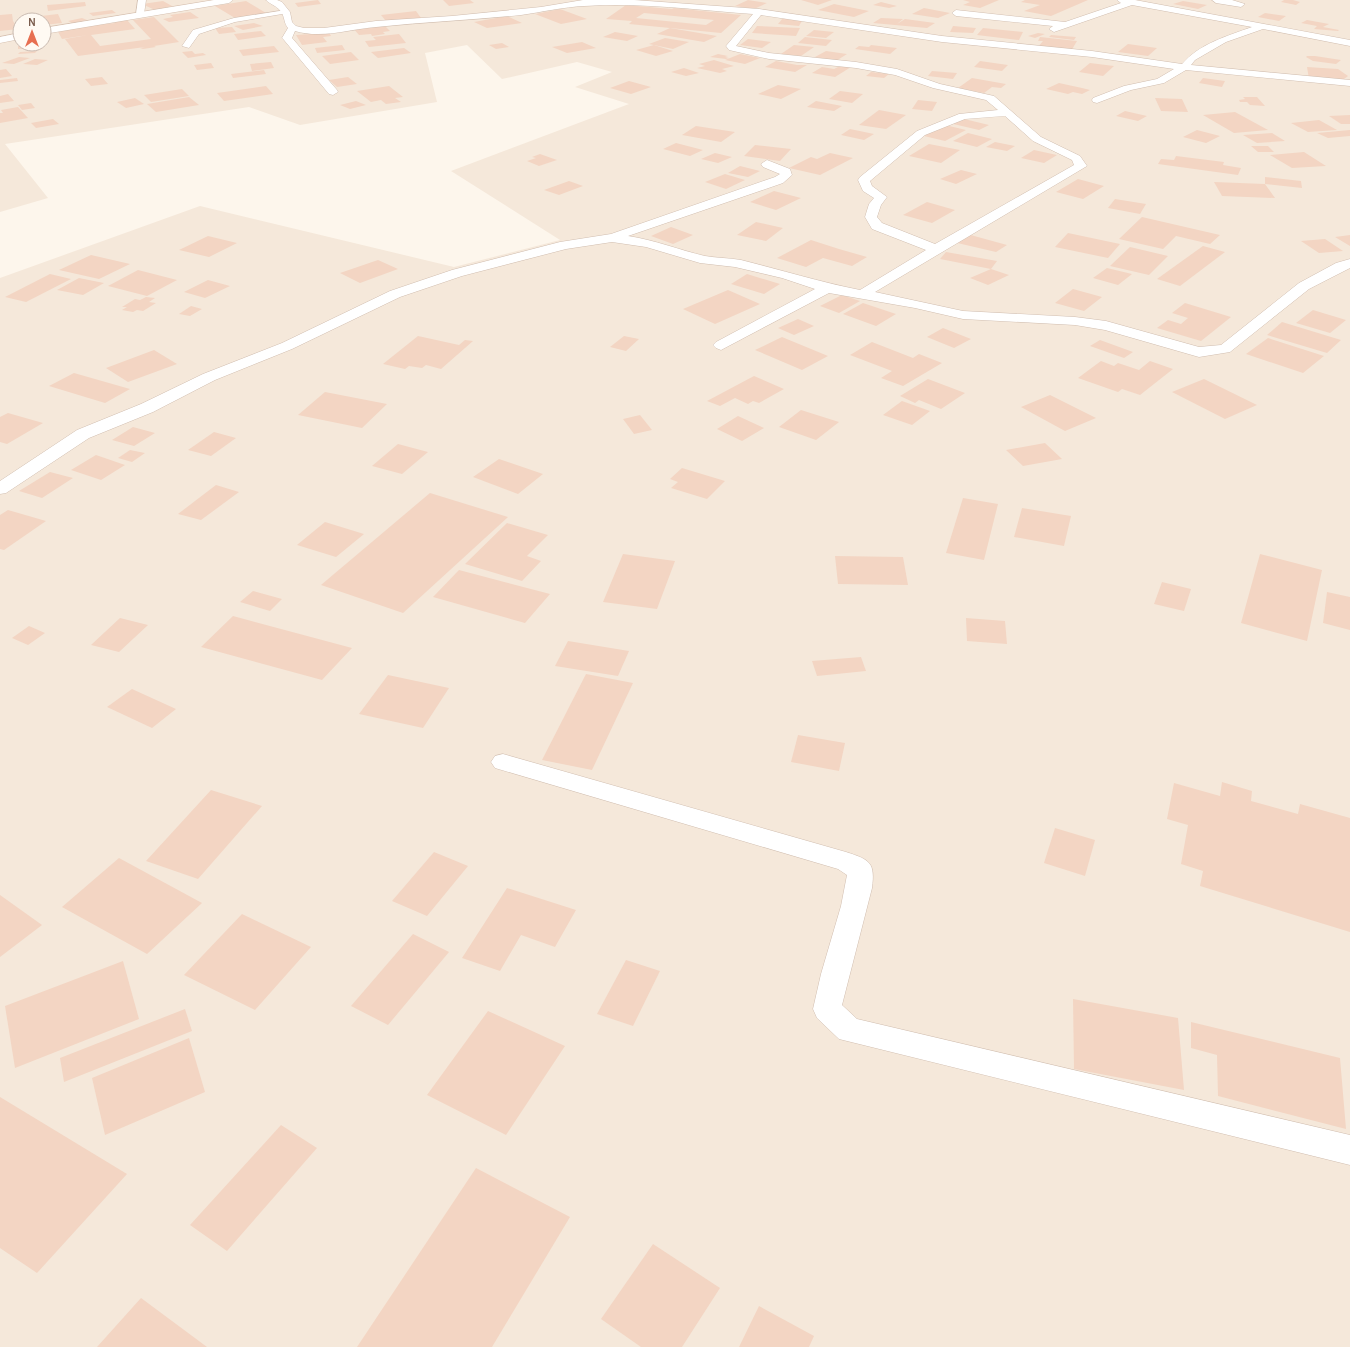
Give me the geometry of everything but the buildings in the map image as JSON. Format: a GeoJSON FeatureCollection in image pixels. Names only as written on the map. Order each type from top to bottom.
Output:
{"type":"FeatureCollection","features":[{"type":"Feature","properties":{"kind":"street"},"geometry":{"type":"LineString","coordinates":[[140,14],[142,0]]}},
{"type":"Feature","properties":{"kind":"street"},"geometry":{"type":"LineString","coordinates":[[52,30],[229,0]]}},
{"type":"Feature","properties":{"kind":"street"},"geometry":{"type":"LineString","coordinates":[[270,0],[279,4],[286,12],[288,22],[293,28],[304,31],[324,31],[376,24],[534,11],[602,2],[626,2],[759,12],[863,26],[942,39],[1092,54],[1184,67],[1350,83]]}},
{"type":"Feature","properties":{"kind":"street"},"geometry":{"type":"LineString","coordinates":[[1121,0],[1350,43]]}},
{"type":"Feature","properties":{"kind":"street"},"geometry":{"type":"LineString","coordinates":[[1149,5],[1162,0]]}},
{"type":"Feature","properties":{"kind":"street"},"geometry":{"type":"LineString","coordinates":[[1216,0],[1241,4]]}},
{"type":"Feature","properties":{"kind":"street"},"geometry":{"type":"LineString","coordinates":[[1038,32],[1067,25],[1131,2]]}},
{"type":"Feature","properties":{"kind":"street"},"geometry":{"type":"LineString","coordinates":[[759,12],[752,24],[739,34],[731,46],[732,48],[769,56],[856,65],[896,72],[937,86],[990,98],[1037,140],[1076,158],[1081,166],[936,249],[863,294]]}},
{"type":"Feature","properties":{"kind":"street"},"geometry":{"type":"LineString","coordinates":[[956,13],[1067,25]]}},
{"type":"Feature","properties":{"kind":"street"},"geometry":{"type":"LineString","coordinates":[[1097,100],[1128,88],[1160,81],[1184,67],[1192,58],[1223,40],[1262,26]]}},
{"type":"Feature","properties":{"kind":"street"},"geometry":{"type":"LineString","coordinates":[[293,28],[287,38],[333,92]]}},
{"type":"Feature","properties":{"kind":"street"},"geometry":{"type":"LineString","coordinates":[[0,40],[12,38]]}},
{"type":"Feature","properties":{"kind":"street"},"geometry":{"type":"LineString","coordinates":[[936,249],[877,226],[871,216],[875,204],[881,197],[867,188],[864,180],[921,133],[963,116],[1008,113]]}},
{"type":"Feature","properties":{"kind":"street"},"geometry":{"type":"LineString","coordinates":[[0,489],[83,434],[147,408],[209,378],[287,346],[395,294],[457,273],[565,245],[612,238],[779,180],[786,175],[786,172],[767,164]]}},
{"type":"Feature","properties":{"kind":"street"},"geometry":{"type":"LineString","coordinates":[[612,238],[648,243],[705,260],[735,263],[786,275],[827,288],[963,315],[1013,319],[1075,321],[1106,326],[1199,352],[1225,349],[1304,286],[1347,266]]}},
{"type":"Feature","properties":{"kind":"street"},"geometry":{"type":"LineString","coordinates":[[722,345],[827,288]]}},
{"type":"Feature","properties":{"kind":"street"},"geometry":{"type":"LineString","coordinates":[[503,762],[846,862],[861,871],[859,888],[830,985],[827,1009],[849,1030],[1350,1150]]}},
{"type":"Feature","properties":{"kind":"lane"},"geometry":{"type":"LineString","coordinates":[[186,46],[196,32],[234,20],[286,12]]}},
{"type":"Feature","properties":{"kind":"shaded area"},"geometry":{"type":"Polygon","coordinates":[[[0,0],[1350,0],[1350,1347],[0,1347],[0,278],[200,206],[454,267],[560,240],[451,171],[629,104],[575,87],[612,72],[577,62],[502,79],[467,45],[425,53],[437,102],[300,125],[249,107],[5,144],[48,198],[0,212],[0,0]]]}}]}
